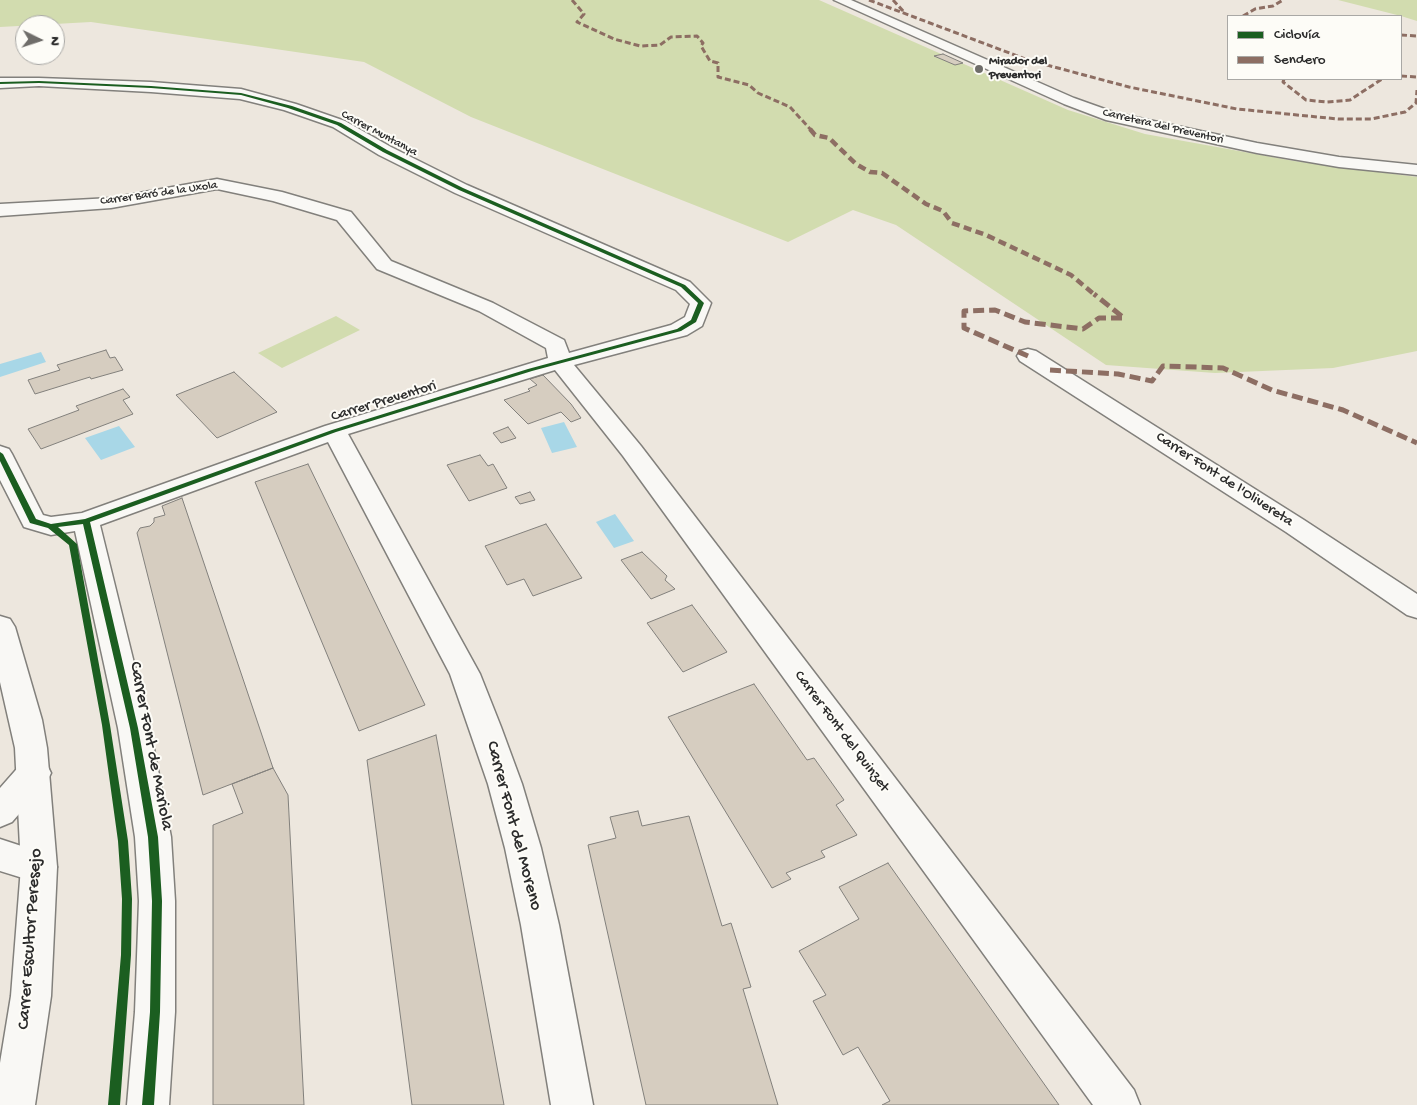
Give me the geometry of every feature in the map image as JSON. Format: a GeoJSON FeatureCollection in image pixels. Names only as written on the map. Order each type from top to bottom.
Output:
{"type":"FeatureCollection","features":[{"type":"Feature","properties":{"kind":"street","name":"Carretera del Preventori"},"geometry":{"type":"LineString","coordinates":[[840,0],[1053,94],[1112,117],[1178,133],[1266,150],[1339,162],[1417,170]]}},
{"type":"Feature","properties":{"kind":"street","name":"Carrer Muntanya"},"geometry":{"type":"LineString","coordinates":[[0,83],[40,82],[151,87],[241,94],[339,124],[385,152],[461,189],[683,286],[701,303],[694,321]]}},
{"type":"Feature","properties":{"kind":"street","name":"Carrer Baró de la Uxola"},"geometry":{"type":"LineString","coordinates":[[0,210],[111,203],[217,184],[276,196],[344,216],[384,265],[486,306],[556,345],[560,362]]}},
{"type":"Feature","properties":{"kind":"street","name":"Carrer Preventori"},"geometry":{"type":"LineString","coordinates":[[86,521],[334,431],[560,362],[679,330],[694,321]]}},
{"type":"Feature","properties":{"kind":"street","name":"Carrer Font de l'Olivereta"},"geometry":{"type":"LineString","coordinates":[[1028,356],[1295,526],[1417,608]]}},
{"type":"Feature","properties":{"kind":"street","name":"Carrer Font del Quinzet"},"geometry":{"type":"LineString","coordinates":[[560,362],[632,452],[1119,1105]]}},
{"type":"Feature","properties":{"kind":"street","name":"Carrer Font del Moreno"},"geometry":{"type":"LineString","coordinates":[[334,431],[415,578],[464,674],[488,735],[505,784],[531,887],[554,998],[572,1105]]}},
{"type":"Feature","properties":{"kind":"street"},"geometry":{"type":"LineString","coordinates":[[0,454],[33,521],[50,526],[86,521]]}},
{"type":"Feature","properties":{"kind":"street","name":"Carrer Font de Mariola"},"geometry":{"type":"LineString","coordinates":[[86,521],[134,728],[153,837],[157,901],[156,994],[148,1105]]}},
{"type":"Feature","properties":{"kind":"street","name":"Carrer Escultor Peresejo"},"geometry":{"type":"LineString","coordinates":[[0,627],[26,720],[34,773],[39,867],[31,996],[14,1105]]}},
{"type":"Feature","properties":{"kind":"street"},"geometry":{"type":"LineString","coordinates":[[0,812],[34,773]]}},
{"type":"Feature","properties":{"kind":"street"},"geometry":{"type":"LineString","coordinates":[[0,855],[39,867]]}},
{"type":"Feature","properties":{"kind":"green space"},"geometry":{"type":"Polygon","coordinates":[[[0,0],[819,0],[1068,110],[1145,134],[1294,161],[1417,177],[1417,351],[1333,368],[1215,373],[1106,365],[896,225],[853,210],[788,242],[471,117],[364,62],[91,22],[65,23],[65,15],[15,15],[15,26],[0,27],[0,0]]]}},
{"type":"Feature","properties":{"kind":"green space"},"geometry":{"type":"Polygon","coordinates":[[[1338,0],[1417,0],[1417,21],[1338,0]]]}},
{"type":"Feature","properties":{"kind":"green space"},"geometry":{"type":"Polygon","coordinates":[[[336,316],[360,330],[282,368],[258,353],[336,316]]]}},
{"type":"Feature","properties":{"kind":"water"},"geometry":{"type":"Polygon","coordinates":[[[41,352],[46,362],[0,377],[0,364],[41,352]]]}},
{"type":"Feature","properties":{"kind":"water"},"geometry":{"type":"Polygon","coordinates":[[[564,422],[577,447],[552,453],[541,428],[564,422]]]}},
{"type":"Feature","properties":{"kind":"water"},"geometry":{"type":"Polygon","coordinates":[[[119,426],[135,447],[101,460],[85,438],[119,426]]]}},
{"type":"Feature","properties":{"kind":"water"},"geometry":{"type":"Polygon","coordinates":[[[615,514],[634,541],[614,548],[596,522],[615,514]]]}},
{"type":"Feature","properties":{"kind":"building"},"geometry":{"type":"Polygon","coordinates":[[[943,54],[963,63],[955,65],[934,56],[943,54]]]}},
{"type":"Feature","properties":{"kind":"building"},"geometry":{"type":"Polygon","coordinates":[[[106,350],[110,358],[115,357],[123,370],[91,379],[90,377],[35,394],[28,380],[60,370],[57,365],[106,350]]]}},
{"type":"Feature","properties":{"kind":"building"},"geometry":{"type":"Polygon","coordinates":[[[234,372],[277,412],[217,438],[176,395],[234,372]]]}},
{"type":"Feature","properties":{"kind":"building"},"geometry":{"type":"Polygon","coordinates":[[[543,375],[571,404],[581,418],[571,422],[561,412],[528,424],[504,400],[530,391],[528,389],[537,385],[530,379],[543,375]]]}},
{"type":"Feature","properties":{"kind":"building"},"geometry":{"type":"Polygon","coordinates":[[[123,389],[130,397],[123,400],[133,414],[41,449],[28,429],[79,410],[76,406],[123,389]]]}},
{"type":"Feature","properties":{"kind":"building"},"geometry":{"type":"Polygon","coordinates":[[[508,427],[516,438],[501,443],[493,433],[508,427]]]}},
{"type":"Feature","properties":{"kind":"building"},"geometry":{"type":"Polygon","coordinates":[[[480,455],[488,466],[493,464],[507,488],[469,501],[447,465],[480,455]]]}},
{"type":"Feature","properties":{"kind":"building"},"geometry":{"type":"Polygon","coordinates":[[[308,464],[425,705],[359,731],[255,482],[308,464]]]}},
{"type":"Feature","properties":{"kind":"building"},"geometry":{"type":"Polygon","coordinates":[[[530,492],[535,500],[520,504],[515,497],[530,492]]]}},
{"type":"Feature","properties":{"kind":"building"},"geometry":{"type":"Polygon","coordinates":[[[182,498],[273,768],[203,795],[137,533],[140,528],[150,526],[154,522],[154,518],[165,515],[162,506],[182,498]]]}},
{"type":"Feature","properties":{"kind":"building"},"geometry":{"type":"Polygon","coordinates":[[[546,524],[582,578],[533,596],[524,579],[507,585],[485,546],[546,524]]]}},
{"type":"Feature","properties":{"kind":"building"},"geometry":{"type":"Polygon","coordinates":[[[642,552],[667,576],[665,580],[675,589],[651,599],[621,560],[642,552]]]}},
{"type":"Feature","properties":{"kind":"building"},"geometry":{"type":"Polygon","coordinates":[[[692,605],[727,652],[683,672],[647,623],[692,605]]]}},
{"type":"Feature","properties":{"kind":"building"},"geometry":{"type":"Polygon","coordinates":[[[754,684],[807,760],[814,758],[844,800],[836,805],[857,835],[821,851],[825,857],[786,873],[791,879],[772,888],[668,717],[754,684]]]}},
{"type":"Feature","properties":{"kind":"building"},"geometry":{"type":"Polygon","coordinates":[[[436,735],[504,1105],[412,1105],[367,760],[436,735]]]}},
{"type":"Feature","properties":{"kind":"building"},"geometry":{"type":"Polygon","coordinates":[[[273,768],[288,795],[304,1105],[213,1105],[213,825],[243,813],[232,784],[273,768]]]}},
{"type":"Feature","properties":{"kind":"building"},"geometry":{"type":"Polygon","coordinates":[[[638,811],[642,826],[689,816],[722,926],[731,923],[751,987],[743,989],[778,1105],[646,1105],[588,845],[616,838],[610,817],[638,811]]]}},
{"type":"Feature","properties":{"kind":"building"},"geometry":{"type":"Polygon","coordinates":[[[888,863],[1059,1105],[882,1105],[890,1101],[858,1047],[843,1055],[813,1001],[826,995],[799,951],[859,919],[839,887],[888,863]]]}},
{"type":"Feature","properties":{"kind":"marked path"},"geometry":{"type":"LineString","coordinates":[[572,0],[584,14],[577,22],[614,39],[640,46],[660,45],[671,37],[697,36],[703,43],[701,46],[710,61],[718,63],[718,77],[749,85],[758,93],[790,107],[815,135],[829,138],[856,164],[870,172],[882,173],[926,204],[943,211],[952,223],[986,235],[1071,275],[1124,318],[1099,318],[1083,329],[1025,322],[995,310],[964,311],[964,328],[1028,356]]}},
{"type":"Feature","properties":{"kind":"marked path"},"geometry":{"type":"LineString","coordinates":[[869,0],[1028,60],[1129,87],[1237,109],[1338,119],[1371,119],[1405,112],[1416,103],[1417,90]]}},
{"type":"Feature","properties":{"kind":"marked path"},"geometry":{"type":"LineString","coordinates":[[893,0],[904,12]]}},
{"type":"Feature","properties":{"kind":"marked path"},"geometry":{"type":"LineString","coordinates":[[1245,15],[1255,9],[1273,6],[1283,0]]}},
{"type":"Feature","properties":{"kind":"marked path"},"geometry":{"type":"LineString","coordinates":[[1402,35],[1417,36]]}},
{"type":"Feature","properties":{"kind":"marked path"},"geometry":{"type":"LineString","coordinates":[[1402,76],[1417,77]]}},
{"type":"Feature","properties":{"kind":"marked path"},"geometry":{"type":"LineString","coordinates":[[1284,80],[1283,82],[1306,100],[1327,102],[1350,100],[1380,80]]}},
{"type":"Feature","properties":{"kind":"marked path"},"geometry":{"type":"LineString","coordinates":[[1050,370],[1118,374],[1152,381],[1163,366],[1223,368],[1272,390],[1343,410],[1417,443]]}},
{"type":"Feature","properties":{"kind":"cycle path"},"geometry":{"type":"LineString","coordinates":[[0,83],[39,82],[151,87],[241,94],[290,107],[339,124],[385,151],[461,189],[683,286],[701,303],[694,321],[679,330],[530,370],[334,431],[86,521],[51,526]]}},
{"type":"Feature","properties":{"kind":"cycle path"},"geometry":{"type":"LineString","coordinates":[[0,454],[33,521],[51,526],[73,544],[106,725],[123,841],[127,899],[126,955],[114,1105]]}},
{"type":"Feature","properties":{"kind":"cycle path"},"geometry":{"type":"LineString","coordinates":[[86,521],[134,728],[153,837],[157,901],[155,1012],[148,1105]]}},
{"type":"Feature","properties":{"kind":"place","name":"Mirador del Preventori"},"geometry":{"type":"Point","coordinates":[979,69]}}]}
